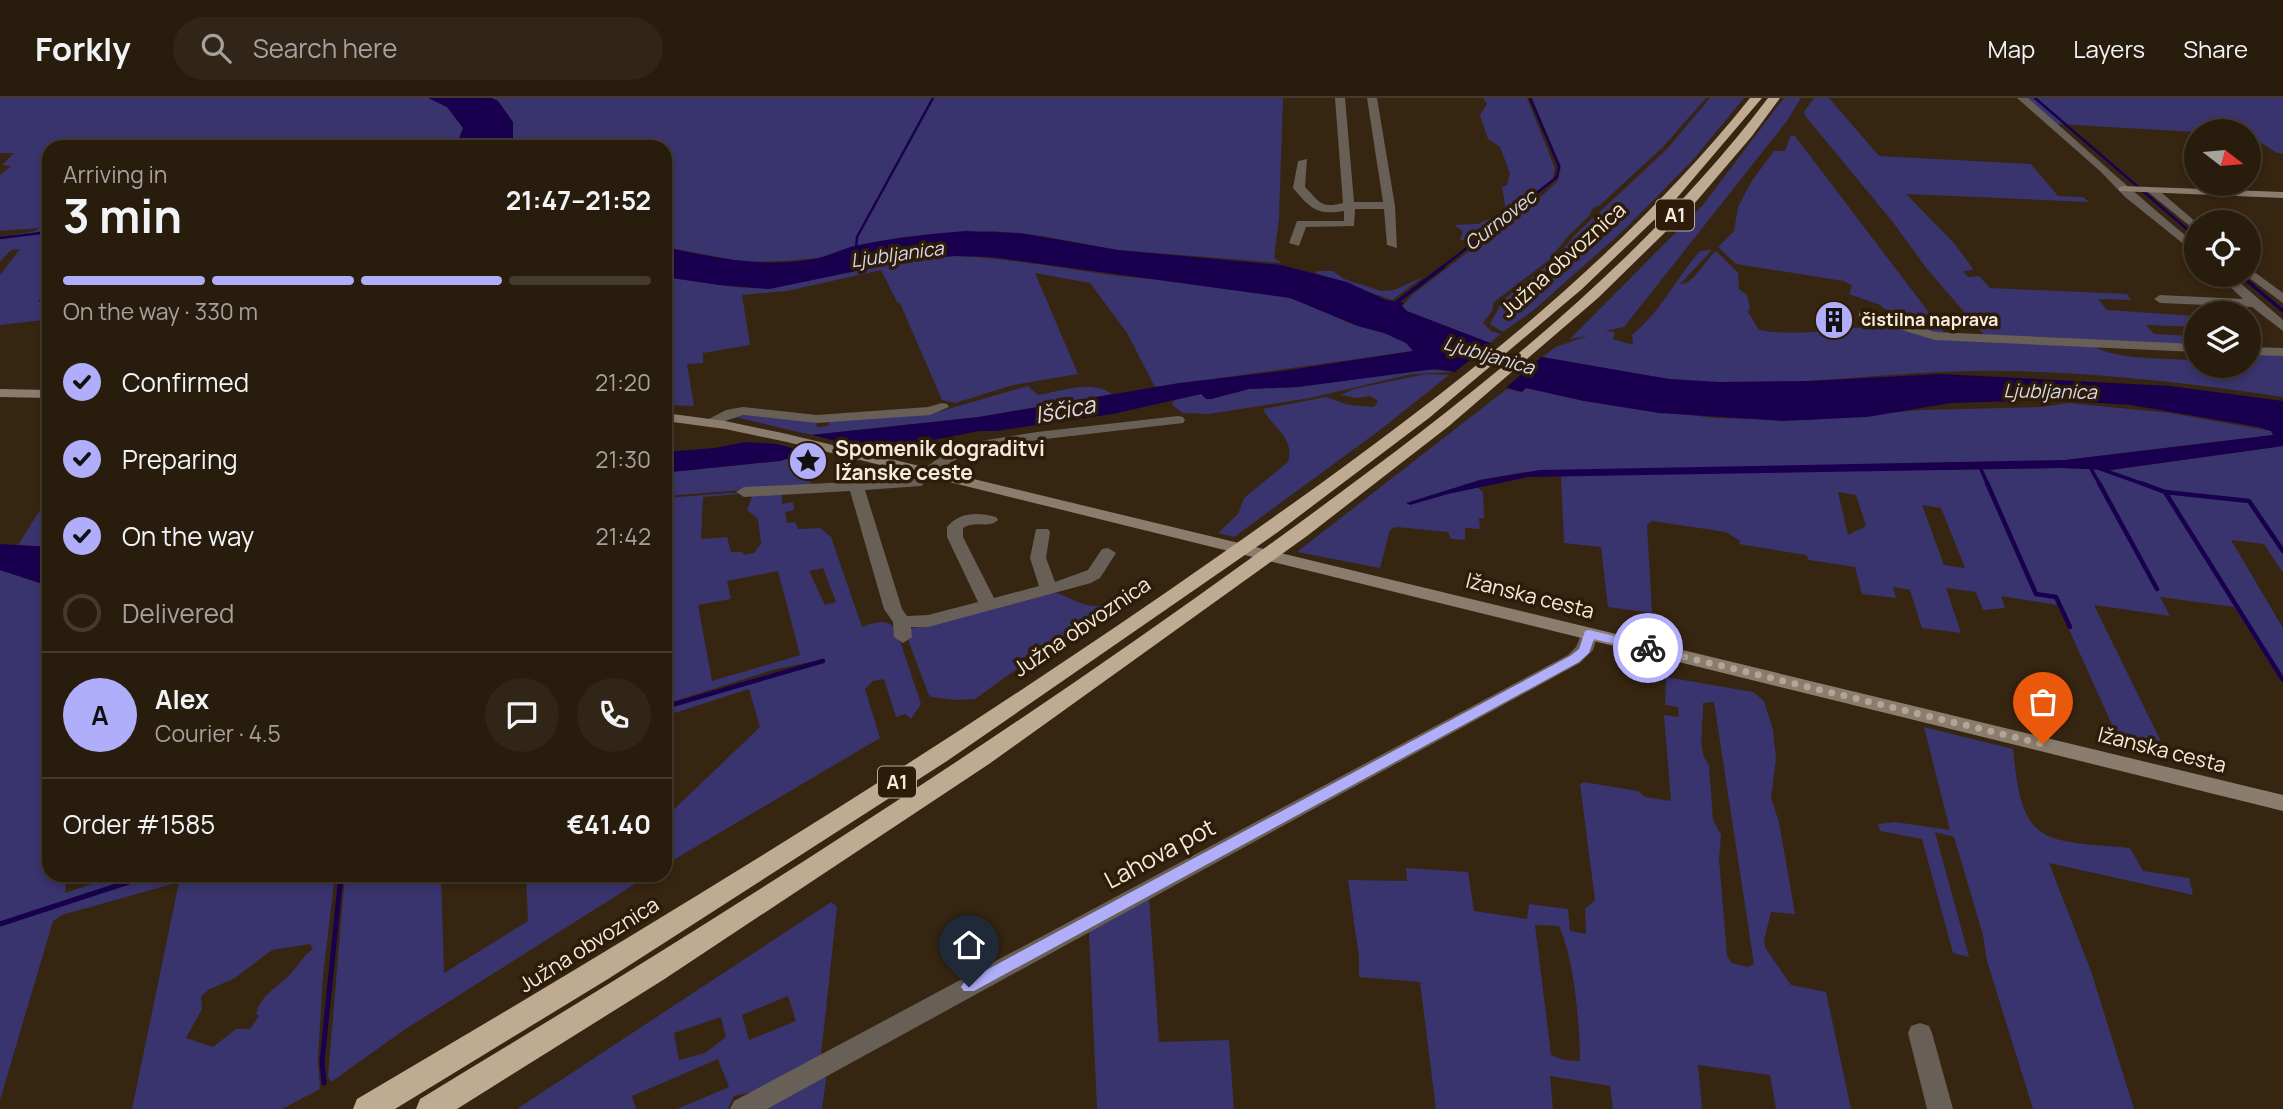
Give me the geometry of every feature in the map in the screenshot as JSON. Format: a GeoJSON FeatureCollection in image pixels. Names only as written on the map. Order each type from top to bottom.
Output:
{"type":"FeatureCollection","features":[{"type":"Feature","properties":{"kind":"highway","name":"Južna obvoznica"},"geometry":{"type":"LineString","coordinates":[[368,1109],[567,990],[948,750],[1418,430],[1666,201],[1713,151],[1756,98]]}},
{"type":"Feature","properties":{"kind":"highway","name":"Južna obvoznica"},"geometry":{"type":"LineString","coordinates":[[431,1109],[723,928],[963,771],[1158,636],[1418,430],[1564,321],[1686,204],[1743,139],[1774,98]]}},
{"type":"Feature","properties":{"kind":"main road"},"geometry":{"type":"LineString","coordinates":[[2123,189],[2283,195]]}},
{"type":"Feature","properties":{"kind":"main road"},"geometry":{"type":"LineString","coordinates":[[0,393],[42,394]]}},
{"type":"Feature","properties":{"kind":"main road","name":"Ižanska cesta"},"geometry":{"type":"LineString","coordinates":[[672,417],[740,427],[929,472],[2283,803]]}},
{"type":"Feature","properties":{"kind":"street"},"geometry":{"type":"LineString","coordinates":[[1295,243],[1301,223],[1350,225],[1340,98]]}},
{"type":"Feature","properties":{"kind":"street"},"geometry":{"type":"LineString","coordinates":[[1372,98],[1393,245]]}},
{"type":"Feature","properties":{"kind":"street"},"geometry":{"type":"LineString","coordinates":[[2022,98],[2184,240]]}},
{"type":"Feature","properties":{"kind":"street"},"geometry":{"type":"LineString","coordinates":[[1303,161],[1299,188],[1307,196],[1308,202],[1318,207],[1389,206]]}},
{"type":"Feature","properties":{"kind":"street"},"geometry":{"type":"LineString","coordinates":[[2144,190],[2184,219]]}},
{"type":"Feature","properties":{"kind":"street"},"geometry":{"type":"LineString","coordinates":[[2261,282],[2283,299]]}},
{"type":"Feature","properties":{"kind":"street"},"geometry":{"type":"LineString","coordinates":[[2238,287],[2254,301]]}},
{"type":"Feature","properties":{"kind":"street"},"geometry":{"type":"LineString","coordinates":[[2160,299],[2208,301]]}},
{"type":"Feature","properties":{"kind":"street"},"geometry":{"type":"LineString","coordinates":[[2261,307],[2283,327]]}},
{"type":"Feature","properties":{"kind":"street"},"geometry":{"type":"LineString","coordinates":[[1864,314],[1887,319],[1934,336],[2184,347]]}},
{"type":"Feature","properties":{"kind":"street"},"geometry":{"type":"LineString","coordinates":[[2261,351],[2283,352]]}},
{"type":"Feature","properties":{"kind":"street"},"geometry":{"type":"LineString","coordinates":[[710,422],[736,412],[799,419],[838,419],[930,411],[942,407]]}},
{"type":"Feature","properties":{"kind":"street"},"geometry":{"type":"LineString","coordinates":[[744,492],[915,483],[946,459],[968,448],[995,442],[1178,420]]}},
{"type":"Feature","properties":{"kind":"street"},"geometry":{"type":"LineString","coordinates":[[856,486],[893,609],[902,629],[988,604],[1049,590],[1094,574],[1108,553]]}},
{"type":"Feature","properties":{"kind":"street"},"geometry":{"type":"LineString","coordinates":[[988,604],[956,537],[955,527],[961,520],[990,520]]}},
{"type":"Feature","properties":{"kind":"street"},"geometry":{"type":"LineString","coordinates":[[1042,532],[1038,558],[1049,590]]}},
{"type":"Feature","properties":{"kind":"street","name":"Lahova pot"},"geometry":{"type":"LineString","coordinates":[[743,1109],[1574,659],[1584,650],[1589,634]]}},
{"type":"Feature","properties":{"kind":"street"},"geometry":{"type":"LineString","coordinates":[[1920,1033],[1940,1109]]}},
{"type":"Feature","properties":{"kind":"shaded area"},"geometry":{"type":"Polygon","coordinates":[[[0,98],[429,98],[447,107],[463,128],[459,140],[42,140],[42,232],[0,237],[39,228],[0,231],[0,175],[11,166],[2,165],[14,153],[0,153],[0,98]]]}},
{"type":"Feature","properties":{"kind":"shaded area"},"geometry":{"type":"Polygon","coordinates":[[[492,98],[1283,98],[1279,218],[1274,258],[1282,263],[1118,250],[1042,236],[993,231],[903,237],[853,247],[818,258],[783,261],[745,262],[672,248],[672,140],[513,140],[513,123],[498,101],[492,98]]]}},
{"type":"Feature","properties":{"kind":"shaded area"},"geometry":{"type":"Polygon","coordinates":[[[1483,98],[1527,98],[1555,168],[1553,179],[1539,191],[1469,241],[1460,240],[1463,231],[1454,225],[1478,224],[1506,211],[1502,187],[1507,185],[1510,173],[1500,147],[1488,139],[1480,115],[1487,104],[1483,98]]]}},
{"type":"Feature","properties":{"kind":"shaded area"},"geometry":{"type":"Polygon","coordinates":[[[1532,98],[1706,98],[1663,147],[1600,205],[1592,209],[1590,215],[1549,260],[1494,302],[1492,311],[1483,323],[1491,331],[1501,334],[1490,343],[1406,311],[1402,306],[1413,294],[1545,193],[1558,180],[1561,167],[1532,98]]]}},
{"type":"Feature","properties":{"kind":"shaded area"},"geometry":{"type":"Polygon","coordinates":[[[1710,98],[1744,98],[1692,161],[1625,229],[1535,309],[1503,332],[1490,324],[1503,300],[1554,260],[1575,235],[1667,149],[1710,98]]]}},
{"type":"Feature","properties":{"kind":"shaded area"},"geometry":{"type":"Polygon","coordinates":[[[1784,98],[1801,98],[1787,121],[1624,327],[1605,331],[1615,332],[1613,339],[1633,345],[1632,335],[1652,315],[1700,251],[1712,250],[1679,285],[1695,276],[1715,251],[1717,252],[1738,273],[1739,289],[1747,295],[1750,308],[1748,312],[1759,330],[1826,331],[1866,327],[1865,321],[1871,320],[1936,339],[2095,347],[2130,357],[2184,360],[2184,378],[2261,378],[2261,354],[2283,355],[2283,397],[2143,379],[2038,372],[1966,371],[1747,383],[1690,381],[1542,357],[1556,347],[1587,336],[1570,339],[1702,206],[1784,98]]]}},
{"type":"Feature","properties":{"kind":"shaded area"},"geometry":{"type":"Polygon","coordinates":[[[1814,98],[1829,98],[1879,156],[2031,164],[2058,196],[2083,197],[2089,202],[1906,194],[1954,243],[1973,270],[1963,271],[1968,277],[1979,276],[1990,288],[2127,294],[2131,300],[2098,299],[2107,310],[2184,315],[2184,327],[2146,325],[2154,334],[2184,335],[2184,344],[1985,336],[1927,269],[1804,112],[1814,98]]]}},
{"type":"Feature","properties":{"kind":"shaded area"},"geometry":{"type":"Polygon","coordinates":[[[2027,98],[2283,98],[2283,154],[2261,143],[2261,119],[2184,119],[2184,131],[2056,124],[2027,98]]]}},
{"type":"Feature","properties":{"kind":"shaded area"},"geometry":{"type":"Polygon","coordinates":[[[1791,135],[1795,136],[1946,335],[1910,328],[1880,305],[1849,294],[1852,286],[1844,281],[1736,264],[1718,247],[1734,231],[1738,207],[1751,182],[1774,151],[1785,151],[1791,135]]]}},
{"type":"Feature","properties":{"kind":"shaded area"},"geometry":{"type":"Polygon","coordinates":[[[42,234],[42,299],[38,302],[42,302],[42,320],[0,325],[0,275],[20,249],[11,250],[0,262],[0,239],[42,234]]]}},
{"type":"Feature","properties":{"kind":"shaded area"},"geometry":{"type":"Polygon","coordinates":[[[976,257],[1119,276],[1229,286],[1302,302],[1352,324],[1398,338],[1413,351],[1155,387],[1127,333],[1090,283],[1035,273],[1078,374],[1013,385],[955,403],[942,400],[900,303],[897,302],[881,270],[787,291],[742,295],[750,345],[703,353],[703,363],[687,364],[694,406],[672,405],[672,278],[769,289],[914,259],[976,257]]]}},
{"type":"Feature","properties":{"kind":"shaded area"},"geometry":{"type":"Polygon","coordinates":[[[1333,271],[1344,279],[1381,291],[1394,290],[1423,277],[1392,300],[1315,273],[1333,271]]]}},
{"type":"Feature","properties":{"kind":"shaded area"},"geometry":{"type":"Polygon","coordinates":[[[1427,369],[1454,372],[1412,374],[1310,398],[1209,414],[1183,413],[1172,405],[1174,400],[1202,394],[1211,399],[1249,389],[1298,387],[1427,369]]]}},
{"type":"Feature","properties":{"kind":"shaded area"},"geometry":{"type":"Polygon","coordinates":[[[1426,374],[1449,375],[1380,430],[1234,537],[1218,533],[1238,514],[1244,498],[1288,462],[1286,439],[1263,409],[1326,397],[1349,405],[1374,407],[1378,401],[1370,396],[1357,398],[1340,395],[1354,389],[1426,374]]]}},
{"type":"Feature","properties":{"kind":"shaded area"},"geometry":{"type":"Polygon","coordinates":[[[1028,386],[1038,395],[1086,387],[1095,387],[1112,394],[979,417],[811,435],[735,417],[741,415],[816,422],[817,427],[828,426],[829,422],[934,413],[1028,386]]]}},
{"type":"Feature","properties":{"kind":"shaded area"},"geometry":{"type":"Polygon","coordinates":[[[1526,388],[1584,401],[1714,418],[1808,420],[1921,410],[2041,407],[2069,403],[2170,413],[2271,431],[2274,435],[2065,460],[1525,472],[1480,480],[1407,503],[1477,487],[1483,492],[1484,518],[1479,518],[1480,529],[1465,528],[1465,540],[1451,539],[1448,532],[1396,527],[1390,530],[1380,568],[1297,552],[1507,389],[1522,392],[1526,388]]]}},
{"type":"Feature","properties":{"kind":"shaded area"},"geometry":{"type":"Polygon","coordinates":[[[2283,446],[2283,573],[2264,544],[2231,540],[2283,628],[2283,684],[2234,607],[2160,597],[2170,616],[2094,605],[2169,758],[2122,747],[2058,605],[2001,596],[2005,608],[1983,610],[1976,592],[1946,588],[1961,633],[1922,628],[1910,590],[1893,587],[1896,598],[1862,594],[1855,567],[1809,560],[1806,555],[1739,544],[1740,541],[1726,532],[1652,521],[1647,525],[1652,613],[1608,607],[1601,547],[1564,543],[1561,475],[2062,468],[2111,470],[2283,446]],[[1838,492],[1848,535],[1866,526],[1856,495],[1838,492]],[[1922,505],[1944,565],[1965,568],[1941,508],[1922,505]]]}},
{"type":"Feature","properties":{"kind":"shaded area"},"geometry":{"type":"Polygon","coordinates":[[[796,456],[804,457],[798,459],[812,485],[672,495],[672,472],[780,461],[796,456]]]}},
{"type":"Feature","properties":{"kind":"shaded area"},"geometry":{"type":"Polygon","coordinates":[[[782,492],[782,504],[793,502],[794,510],[785,512],[787,523],[795,522],[798,529],[820,528],[831,537],[862,627],[884,622],[896,629],[921,704],[911,719],[906,714],[896,717],[884,679],[873,681],[865,689],[880,738],[672,861],[672,811],[760,727],[749,689],[672,714],[672,707],[825,662],[825,659],[776,669],[672,702],[672,497],[742,494],[703,497],[701,539],[727,537],[731,552],[742,552],[744,555],[754,553],[761,544],[758,519],[747,510],[753,494],[782,492]],[[823,568],[809,571],[825,605],[836,602],[823,568]],[[778,571],[727,581],[731,599],[698,605],[712,681],[800,655],[778,571]]]}},
{"type":"Feature","properties":{"kind":"shaded area"},"geometry":{"type":"Polygon","coordinates":[[[42,507],[42,547],[18,545],[42,507]]]}},
{"type":"Feature","properties":{"kind":"shaded area"},"geometry":{"type":"Polygon","coordinates":[[[0,570],[42,584],[42,882],[66,882],[65,893],[97,882],[179,882],[62,915],[53,921],[0,1100],[0,570]]]}},
{"type":"Feature","properties":{"kind":"shaded area"},"geometry":{"type":"Polygon","coordinates":[[[1052,592],[1096,606],[1135,594],[1121,608],[1011,673],[975,699],[931,697],[907,637],[912,628],[1052,592]]]}},
{"type":"Feature","properties":{"kind":"shaded area"},"geometry":{"type":"Polygon","coordinates":[[[1666,677],[1753,692],[1764,701],[1773,730],[1776,758],[1771,798],[1779,822],[1795,914],[1771,912],[1764,941],[1766,949],[1791,985],[1826,992],[1851,1109],[1776,1109],[1770,1075],[1698,1065],[1702,1109],[1613,1109],[1610,1086],[1550,1076],[1553,1109],[1436,1109],[1420,982],[1359,977],[1359,957],[1348,880],[1407,881],[1406,868],[1468,872],[1474,911],[1527,919],[1529,904],[1568,909],[1570,931],[1586,934],[1585,909],[1595,900],[1580,784],[1584,782],[1638,791],[1645,797],[1671,801],[1664,715],[1679,717],[1678,707],[1665,705],[1666,677]],[[1714,702],[1703,703],[1702,744],[1709,765],[1713,820],[1721,835],[1719,859],[1727,956],[1732,963],[1748,967],[1754,964],[1714,702]],[[1535,925],[1551,1055],[1564,1060],[1580,1061],[1575,992],[1564,939],[1559,926],[1535,925]]]}},
{"type":"Feature","properties":{"kind":"shaded area"},"geometry":{"type":"Polygon","coordinates":[[[1924,727],[2013,749],[2023,805],[2031,822],[2042,833],[2076,843],[2130,848],[2143,871],[2189,878],[2193,895],[2049,863],[2091,971],[2134,1109],[2033,1109],[1987,961],[1983,935],[1954,837],[1935,832],[1969,957],[1953,953],[1922,839],[1880,831],[1878,824],[1895,822],[1950,830],[1924,727]]]}},
{"type":"Feature","properties":{"kind":"shaded area"},"geometry":{"type":"Polygon","coordinates":[[[179,882],[334,882],[323,976],[318,1059],[320,1089],[282,1109],[132,1109],[179,882]],[[310,944],[272,950],[235,978],[208,990],[201,997],[202,1009],[186,1038],[213,1047],[236,1029],[250,1029],[259,1016],[256,1014],[263,999],[313,949],[310,944]]]}},
{"type":"Feature","properties":{"kind":"shaded area"},"geometry":{"type":"Polygon","coordinates":[[[344,882],[441,882],[444,973],[528,921],[526,882],[638,882],[404,1030],[331,1082],[328,1076],[344,882]]]}},
{"type":"Feature","properties":{"kind":"shaded area"},"geometry":{"type":"Polygon","coordinates":[[[1149,898],[1159,1042],[1229,1040],[1234,1109],[1097,1109],[1089,932],[1149,898]]]}},
{"type":"Feature","properties":{"kind":"shaded area"},"geometry":{"type":"Polygon","coordinates":[[[831,902],[837,907],[821,1055],[768,1088],[734,1096],[728,1109],[677,1109],[729,1087],[718,1059],[632,1096],[636,1109],[517,1109],[831,902]],[[788,996],[742,1015],[749,1040],[796,1021],[788,996]],[[721,1017],[674,1033],[679,1060],[705,1053],[726,1037],[721,1017]]]}},
{"type":"Feature","properties":{"kind":"shaded area"},"geometry":{"type":"Polygon","coordinates":[[[827,1072],[822,1109],[758,1109],[827,1072]]]}},
{"type":"Feature","properties":{"kind":"water"},"geometry":{"type":"Polygon","coordinates":[[[428,98],[492,98],[498,101],[513,122],[513,140],[459,140],[463,128],[447,107],[428,98]]]}},
{"type":"Feature","properties":{"kind":"water"},"geometry":{"type":"Polygon","coordinates":[[[965,231],[1020,233],[1118,250],[1281,265],[1347,282],[1386,300],[1404,303],[1402,306],[1407,311],[1490,343],[1542,357],[1669,379],[1719,382],[1810,381],[1941,374],[2170,386],[2283,401],[2283,446],[2111,470],[2062,468],[1528,477],[1410,505],[1406,503],[1480,480],[1540,470],[2065,460],[2273,435],[2271,431],[2258,427],[2131,405],[2055,400],[1951,403],[1867,417],[1782,421],[1659,413],[1526,388],[1522,392],[1435,369],[1298,387],[1249,389],[1211,399],[1206,399],[1201,394],[1113,414],[996,431],[979,431],[919,443],[902,442],[843,453],[796,456],[780,461],[672,472],[672,451],[715,448],[745,442],[776,444],[811,435],[979,417],[1179,383],[1283,371],[1413,351],[1406,343],[1384,333],[1358,326],[1290,298],[991,257],[914,259],[769,289],[672,278],[672,248],[761,262],[800,261],[819,258],[854,246],[965,231]]]}},
{"type":"Feature","properties":{"kind":"water"},"geometry":{"type":"Polygon","coordinates":[[[0,544],[42,547],[42,584],[0,570],[0,544]]]}},
{"type":"Feature","properties":{"kind":"pier"},"geometry":{"type":"Polygon","coordinates":[[[1495,340],[1545,354],[1502,391],[1451,375],[1495,340]]]}},
{"type":"Feature","properties":{"kind":"pier"},"geometry":{"type":"Polygon","coordinates":[[[804,433],[871,450],[833,458],[760,440],[776,441],[804,433]]]}},
{"type":"Feature","properties":{"kind":"waterway","name":"Ljubljanica"},"geometry":{"type":"LineString","coordinates":[[856,249],[857,237],[933,98]]}},
{"type":"Feature","properties":{"kind":"waterway","name":"Curnovec"},"geometry":{"type":"LineString","coordinates":[[1440,269],[1557,177],[1559,166],[1530,98]]}},
{"type":"Feature","properties":{"kind":"waterway"},"geometry":{"type":"LineString","coordinates":[[2035,98],[2184,227]]}},
{"type":"Feature","properties":{"kind":"waterway"},"geometry":{"type":"LineString","coordinates":[[0,238],[42,233]]}},
{"type":"Feature","properties":{"kind":"waterway","name":"Curnovec"},"geometry":{"type":"LineString","coordinates":[[1393,305],[1443,267]]}},
{"type":"Feature","properties":{"kind":"waterway"},"geometry":{"type":"LineString","coordinates":[[2254,287],[2283,311]]}},
{"type":"Feature","properties":{"kind":"waterway"},"geometry":{"type":"LineString","coordinates":[[1979,465],[1988,485]]}},
{"type":"Feature","properties":{"kind":"waterway"},"geometry":{"type":"LineString","coordinates":[[2090,467],[2100,485]]}},
{"type":"Feature","properties":{"kind":"waterway"},"geometry":{"type":"LineString","coordinates":[[2098,468],[2146,485]]}},
{"type":"Feature","properties":{"kind":"waterway"},"geometry":{"type":"LineString","coordinates":[[1987,483],[2036,594],[2056,597],[2070,627]]}},
{"type":"Feature","properties":{"kind":"waterway"},"geometry":{"type":"LineString","coordinates":[[2099,483],[2157,589]]}},
{"type":"Feature","properties":{"kind":"waterway"},"geometry":{"type":"LineString","coordinates":[[2141,483],[2165,492]]}},
{"type":"Feature","properties":{"kind":"waterway"},"geometry":{"type":"LineString","coordinates":[[2165,492],[2249,501],[2283,551]]}},
{"type":"Feature","properties":{"kind":"waterway"},"geometry":{"type":"LineString","coordinates":[[2165,492],[2283,680]]}},
{"type":"Feature","properties":{"kind":"waterway"},"geometry":{"type":"LineString","coordinates":[[672,705],[823,661]]}},
{"type":"Feature","properties":{"kind":"waterway"},"geometry":{"type":"LineString","coordinates":[[0,924],[129,882]]}},
{"type":"Feature","properties":{"kind":"waterway"},"geometry":{"type":"LineString","coordinates":[[324,1083],[322,1062],[340,882]]}},
{"type":"Feature","properties":{"kind":"way so far"},"geometry":{"type":"LineString","coordinates":[[1648,648],[2043,744]]}},
{"type":"Feature","properties":{"kind":"place","name":"čistilna naprava"},"geometry":{"type":"Point","coordinates":[1834,320]}},
{"type":"Feature","properties":{"kind":"place","name":"Spomenik dograditvi Ižanske ceste"},"geometry":{"type":"Point","coordinates":[808,461]}},
{"type":"Feature","properties":{"kind":"route"},"geometry":{"type":"LineString","coordinates":[[969,987],[1574,659],[1584,650],[1589,634],[1648,648]]}},
{"type":"Feature","properties":{"kind":"water label","name":"Iščica"},"geometry":{"type":"Point","coordinates":[1065,410]}}]}
